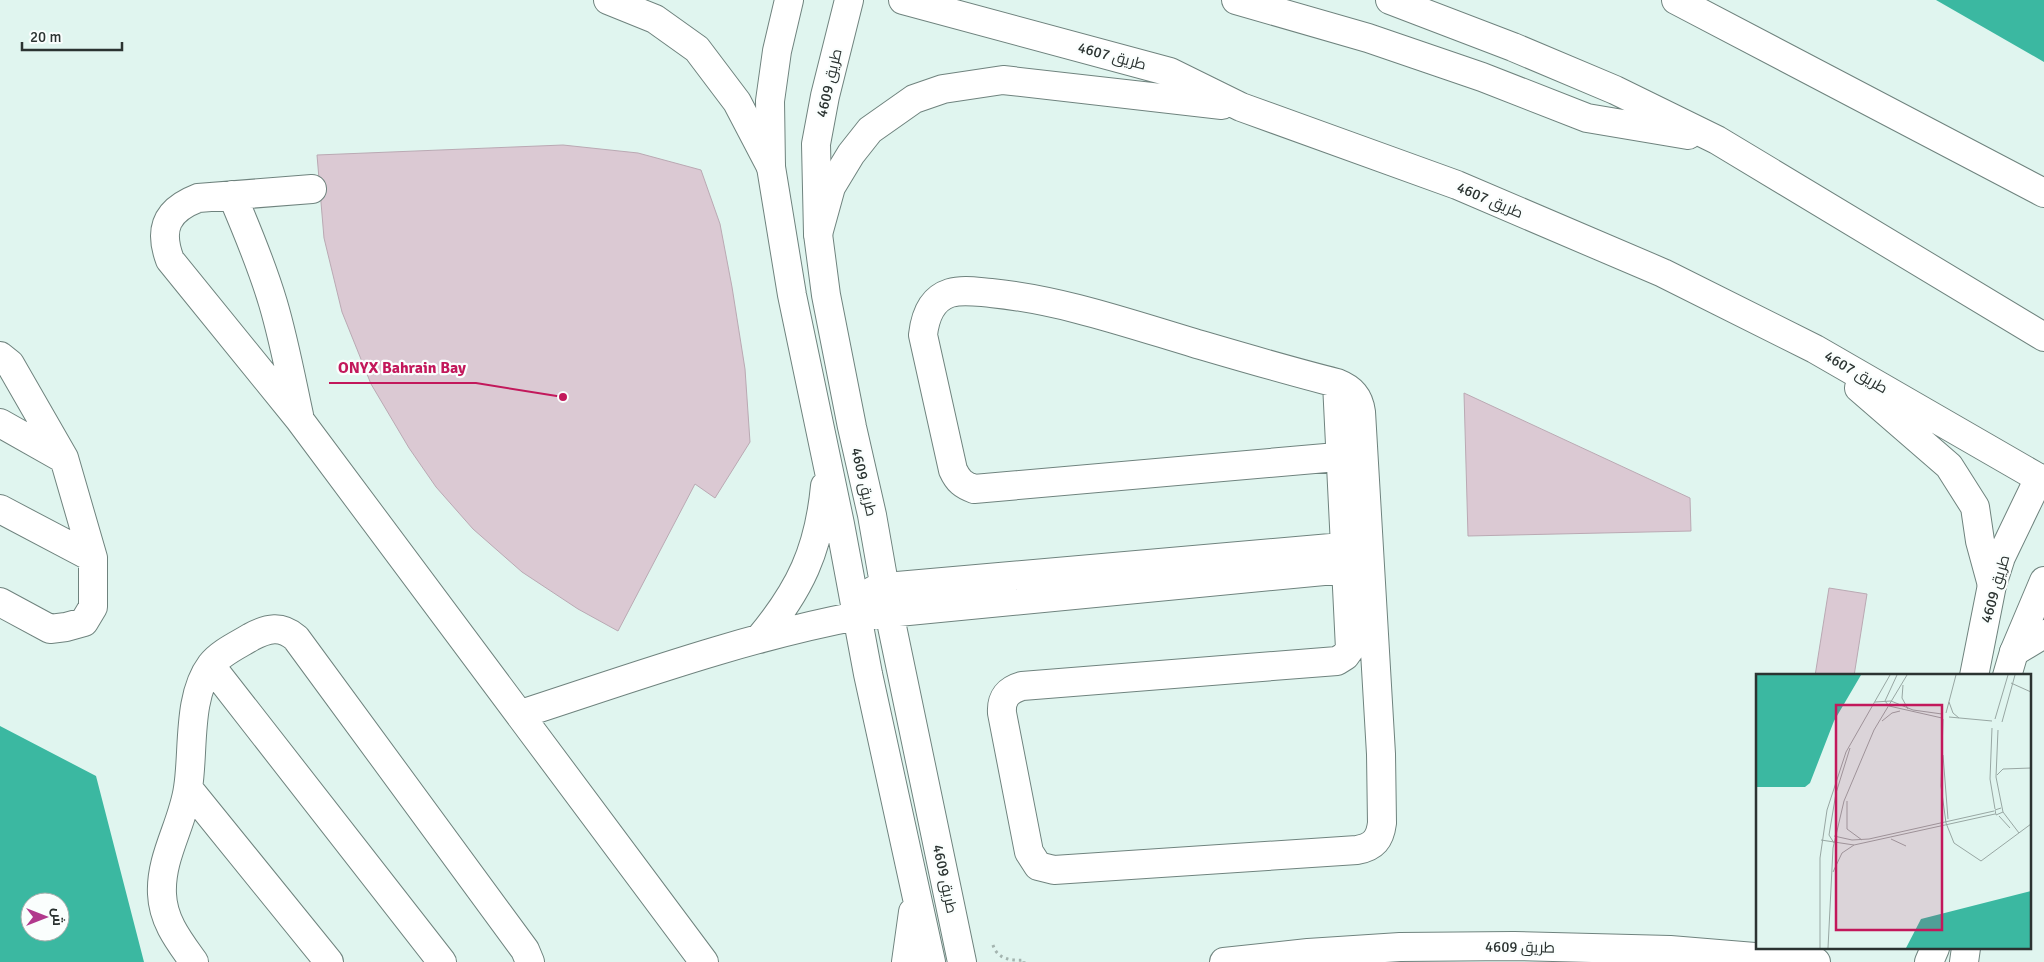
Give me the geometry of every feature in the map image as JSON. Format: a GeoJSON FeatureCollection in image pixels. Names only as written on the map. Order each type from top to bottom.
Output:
{"type":"FeatureCollection","features":[{"type":"Feature","properties":{"kind":"main road"},"geometry":{"type":"LineString","coordinates":[[608,0],[655,19],[697,50],[737,102],[771,167]]}},
{"type":"Feature","properties":{"kind":"main road"},"geometry":{"type":"LineString","coordinates":[[789,0],[777,51],[770,100],[771,167],[792,295],[868,674],[931,962]]}},
{"type":"Feature","properties":{"kind":"main road","name":"طريق 4609"},"geometry":{"type":"LineString","coordinates":[[849,0],[825,96],[816,144],[818,234],[828,304],[962,962]]}},
{"type":"Feature","properties":{"kind":"main road","name":"طريق 4607"},"geometry":{"type":"LineString","coordinates":[[903,0],[1170,72],[1241,107],[1457,185],[1663,273],[1815,349],[2042,477]]}},
{"type":"Feature","properties":{"kind":"main road"},"geometry":{"type":"LineString","coordinates":[[1236,0],[1368,38],[1482,77],[1587,118],[1716,140]]}},
{"type":"Feature","properties":{"kind":"main road"},"geometry":{"type":"LineString","coordinates":[[1390,0],[1616,90],[1716,140],[2044,337]]}},
{"type":"Feature","properties":{"kind":"main road"},"geometry":{"type":"LineString","coordinates":[[1676,0],[2044,193]]}},
{"type":"Feature","properties":{"kind":"main road"},"geometry":{"type":"LineString","coordinates":[[818,234],[831,187],[851,154],[870,130],[914,99],[943,89],[1003,80],[1241,107]]}},
{"type":"Feature","properties":{"kind":"main road"},"geometry":{"type":"LineString","coordinates":[[312,189],[198,198],[184,204],[172,214],[165,229],[164,245],[170,260],[300,419],[704,962]]}},
{"type":"Feature","properties":{"kind":"main road"},"geometry":{"type":"LineString","coordinates":[[232,195],[255,249],[273,304],[288,361],[300,419]]}},
{"type":"Feature","properties":{"kind":"main road"},"geometry":{"type":"LineString","coordinates":[[1353,456],[974,489],[965,486],[957,480],[953,470],[923,335],[925,317],[934,303],[949,293],[966,291],[1040,300],[1076,308],[1274,367],[1337,383],[1354,393],[1360,402],[1353,456],[1358,556],[1381,754],[1382,823],[1381,833],[1376,842],[1367,848],[1357,850],[1054,870],[1038,866],[1029,852],[1002,713],[1001,705],[1003,698],[1008,692],[1022,686],[1337,661],[1345,656],[1350,649],[1358,556]]}},
{"type":"Feature","properties":{"kind":"main road"},"geometry":{"type":"LineString","coordinates":[[1815,349],[1949,466],[1975,508],[1980,540],[1992,585]]}},
{"type":"Feature","properties":{"kind":"main road"},"geometry":{"type":"LineString","coordinates":[[0,356],[10,364],[64,458],[93,558],[93,607],[84,622],[50,629],[0,602]]}},
{"type":"Feature","properties":{"kind":"main road"},"geometry":{"type":"LineString","coordinates":[[0,422],[64,458]]}},
{"type":"Feature","properties":{"kind":"main road"},"geometry":{"type":"LineString","coordinates":[[759,639],[781,613],[799,584],[811,556],[820,526],[827,464]]}},
{"type":"Feature","properties":{"kind":"main road","name":"طريق 4609"},"geometry":{"type":"LineString","coordinates":[[1974,674],[1992,585],[2001,557],[2042,477]]}},
{"type":"Feature","properties":{"kind":"main road"},"geometry":{"type":"LineString","coordinates":[[0,509],[93,558]]}},
{"type":"Feature","properties":{"kind":"main road"},"geometry":{"type":"LineString","coordinates":[[521,714],[692,658],[805,626],[857,616],[888,599],[1358,556]]}},
{"type":"Feature","properties":{"kind":"main road"},"geometry":{"type":"LineString","coordinates":[[2010,664],[2044,581]]}},
{"type":"Feature","properties":{"kind":"main road"},"geometry":{"type":"LineString","coordinates":[[194,962],[171,929],[162,895],[163,874],[188,788],[195,710],[202,684],[211,666],[232,649],[271,629],[280,629],[289,632],[296,638],[525,950],[530,962]]}},
{"type":"Feature","properties":{"kind":"main road"},"geometry":{"type":"LineString","coordinates":[[2010,664],[2044,634]]}},
{"type":"Feature","properties":{"kind":"main road"},"geometry":{"type":"LineString","coordinates":[[211,666],[442,962]]}},
{"type":"Feature","properties":{"kind":"main road"},"geometry":{"type":"LineString","coordinates":[[188,788],[329,962]]}},
{"type":"Feature","properties":{"kind":"main road"},"geometry":{"type":"LineString","coordinates":[[906,962],[916,893]]}},
{"type":"Feature","properties":{"kind":"main road","name":"طريق 4609"},"geometry":{"type":"LineString","coordinates":[[1224,962],[1308,958],[1400,947],[1514,946],[1670,950],[1816,962]]}},
{"type":"Feature","properties":{"kind":"main road"},"geometry":{"type":"LineString","coordinates":[[1930,962],[1934,950]]}},
{"type":"Feature","properties":{"kind":"main road"},"geometry":{"type":"LineString","coordinates":[[1940,962],[1955,962]]}},
{"type":"Feature","properties":{"kind":"shaded area"},"geometry":{"type":"Polygon","coordinates":[[[1936,0],[2044,0],[2044,62],[1936,0]]]}},
{"type":"Feature","properties":{"kind":"shaded area"},"geometry":{"type":"Polygon","coordinates":[[[0,726],[96,776],[144,962],[0,962],[0,726]]]}},
{"type":"Feature","properties":{"kind":"building"},"geometry":{"type":"Polygon","coordinates":[[[563,145],[638,153],[701,170],[720,224],[745,369],[750,442],[715,498],[695,484],[618,631],[578,609],[522,572],[473,529],[436,487],[409,448],[371,384],[342,312],[324,238],[317,155],[563,145]]]}},
{"type":"Feature","properties":{"kind":"building"},"geometry":{"type":"Polygon","coordinates":[[[1464,393],[1690,498],[1691,531],[1468,536],[1464,393]]]}},
{"type":"Feature","properties":{"kind":"building"},"geometry":{"type":"Polygon","coordinates":[[[1829,588],[1867,594],[1854,674],[1815,674],[1829,588]]]}},
{"type":"Feature","properties":{"kind":"place","name":"ONYX Bahrain Bay"},"geometry":{"type":"Point","coordinates":[563,397]}}]}
